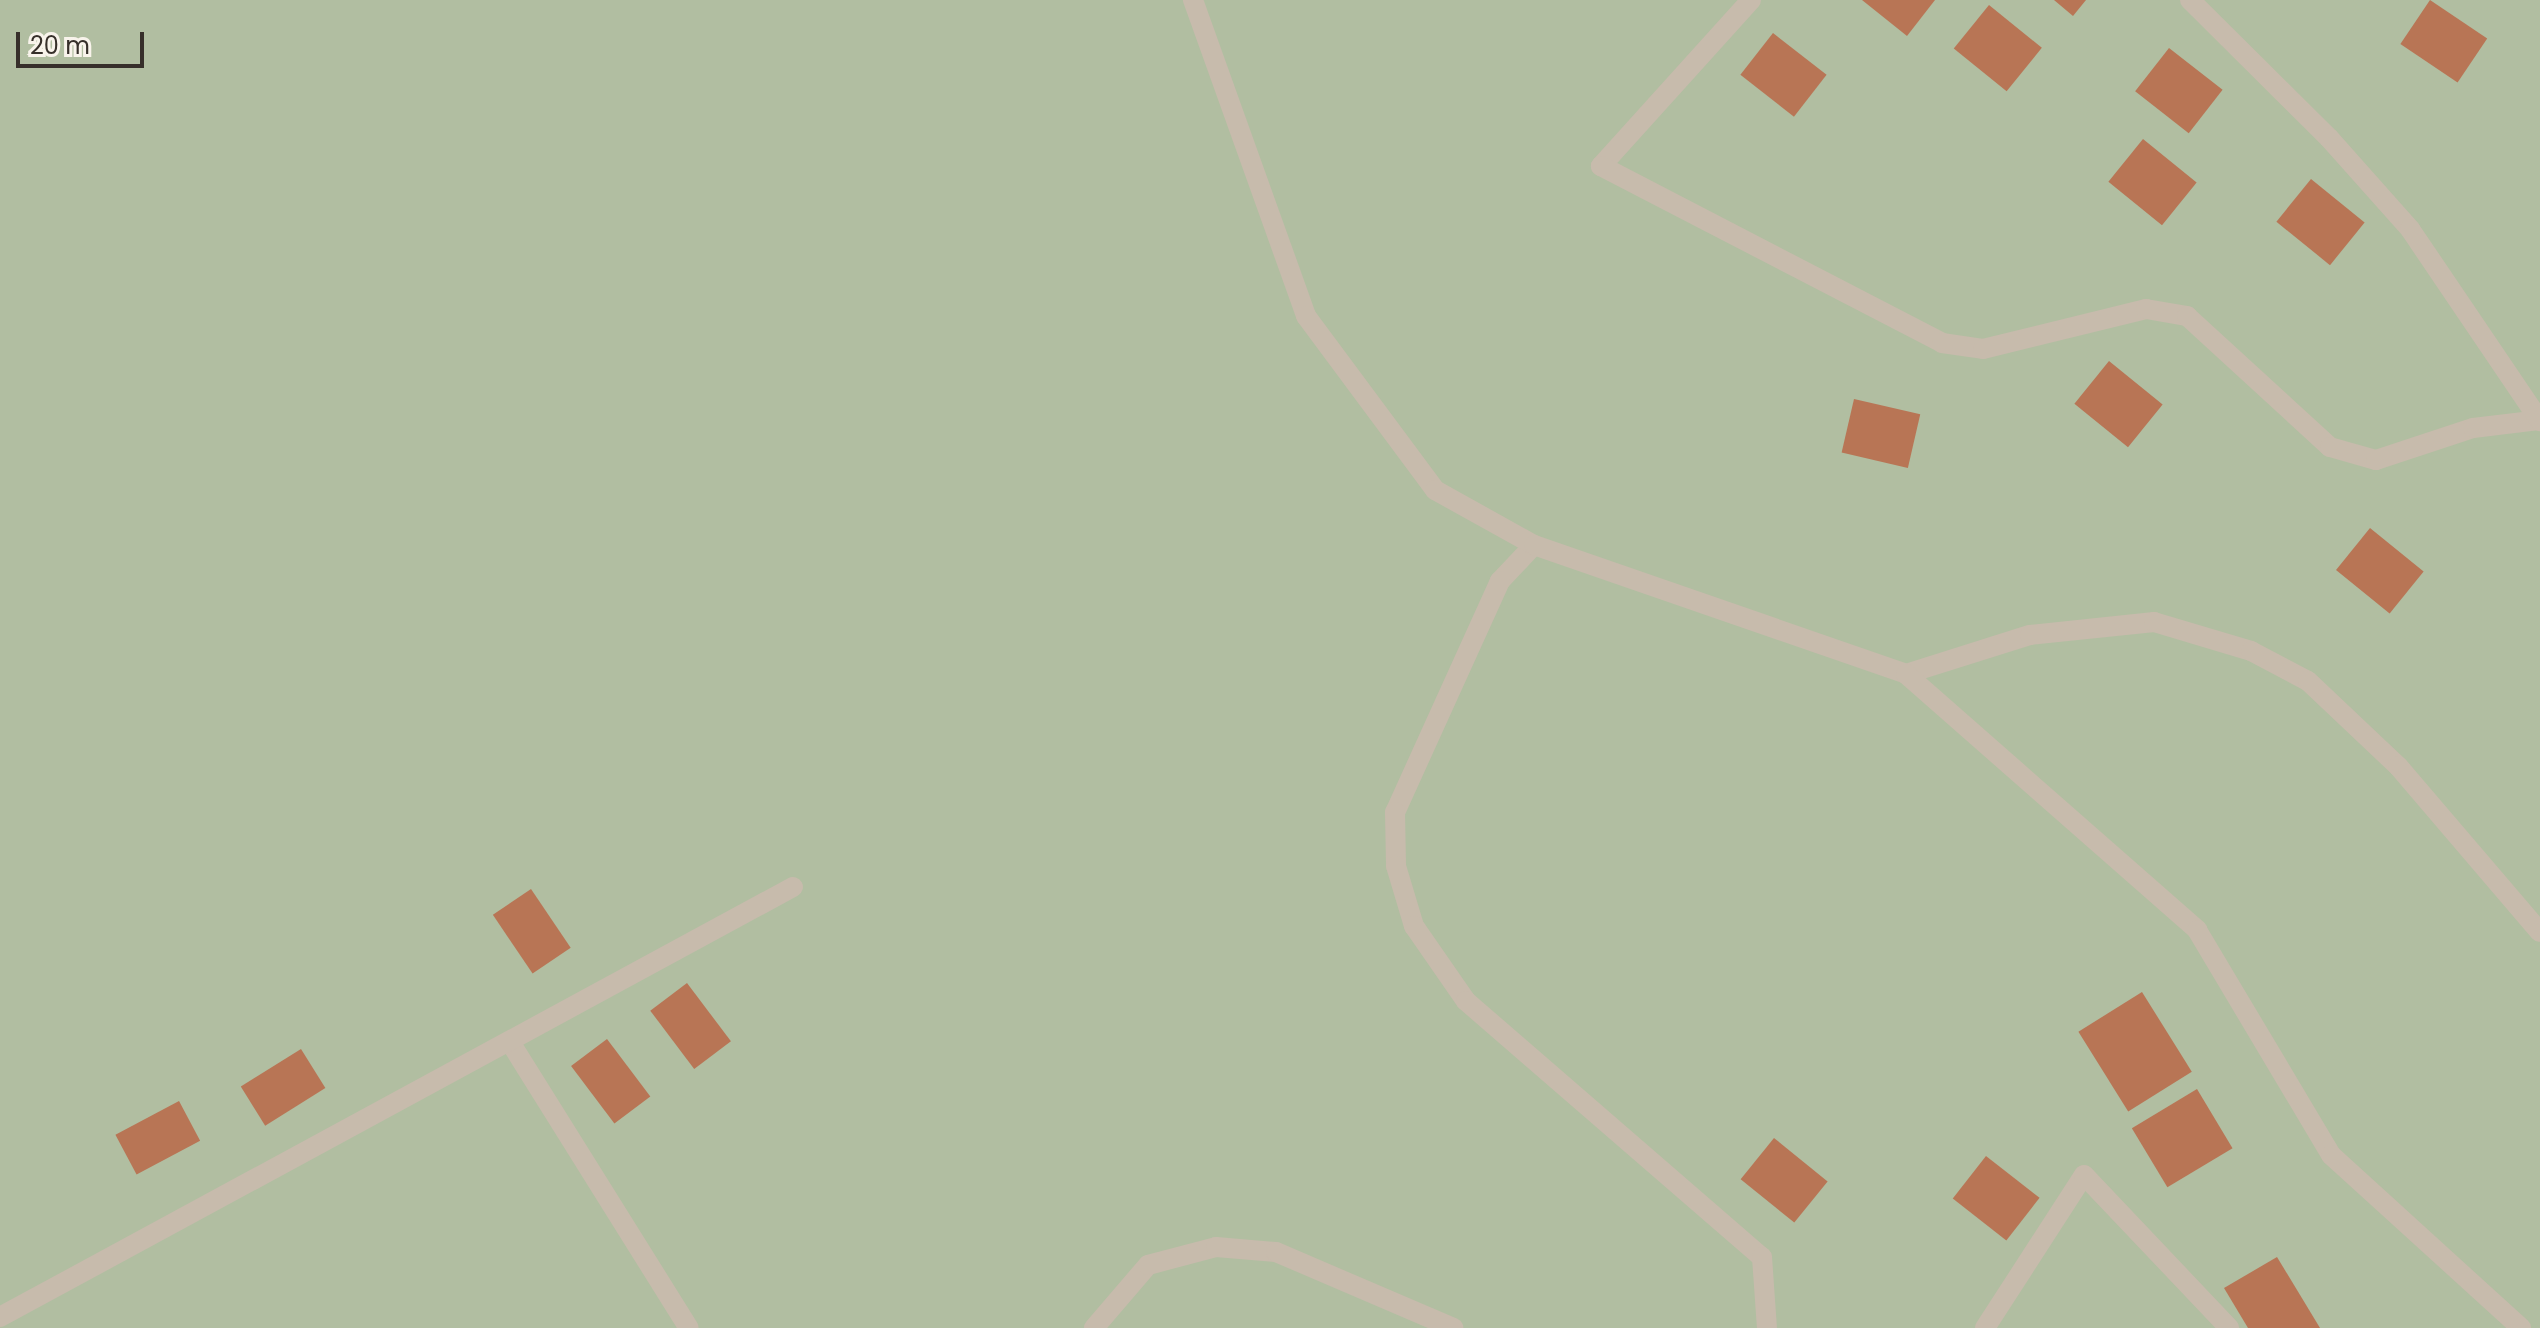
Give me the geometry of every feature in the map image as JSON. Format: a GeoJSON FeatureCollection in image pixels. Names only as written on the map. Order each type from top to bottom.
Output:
{"type":"FeatureCollection","features":[{"type":"Feature","properties":{"kind":"street"},"geometry":{"type":"LineString","coordinates":[[1193,0],[1306,316],[1435,490],[1534,545],[1906,674],[2197,930],[2331,1155],[2521,1328]]}},
{"type":"Feature","properties":{"kind":"street"},"geometry":{"type":"LineString","coordinates":[[1751,0],[1601,166],[1942,343],[1983,349],[2146,309],[2187,316],[2330,447],[2376,460],[2473,428],[2540,420],[2410,229],[2329,138],[2190,0]]}},
{"type":"Feature","properties":{"kind":"street"},"geometry":{"type":"LineString","coordinates":[[1534,545],[1500,581],[1395,812],[1401,881],[1414,926],[1466,1001],[1762,1257],[1767,1328]]}},
{"type":"Feature","properties":{"kind":"street"},"geometry":{"type":"LineString","coordinates":[[1906,674],[2030,635],[2154,622],[2251,651],[2308,681],[2398,766],[2540,932]]}},
{"type":"Feature","properties":{"kind":"street"},"geometry":{"type":"LineString","coordinates":[[0,1317],[793,887]]}},
{"type":"Feature","properties":{"kind":"street"},"geometry":{"type":"LineString","coordinates":[[510,1042],[689,1328]]}},
{"type":"Feature","properties":{"kind":"street"},"geometry":{"type":"LineString","coordinates":[[1985,1328],[2084,1175],[2229,1328]]}},
{"type":"Feature","properties":{"kind":"street"},"geometry":{"type":"LineString","coordinates":[[1094,1328],[1148,1265],[1216,1247],[1276,1252],[1453,1328]]}},
{"type":"Feature","properties":{"kind":"green space"},"geometry":{"type":"Polygon","coordinates":[[[0,0],[2540,0],[2540,1328],[0,1328],[0,0]]]}},
{"type":"Feature","properties":{"kind":"building"},"geometry":{"type":"Polygon","coordinates":[[[1862,0],[1935,0],[1907,36],[1862,0]]]}},
{"type":"Feature","properties":{"kind":"building"},"geometry":{"type":"Polygon","coordinates":[[[2054,0],[2086,0],[2073,16],[2054,0]]]}},
{"type":"Feature","properties":{"kind":"building"},"geometry":{"type":"Polygon","coordinates":[[[2430,0],[2487,39],[2458,83],[2400,44],[2430,0]]]}},
{"type":"Feature","properties":{"kind":"building"},"geometry":{"type":"Polygon","coordinates":[[[1989,5],[2042,48],[2007,91],[1954,49],[1989,5]]]}},
{"type":"Feature","properties":{"kind":"building"},"geometry":{"type":"Polygon","coordinates":[[[1773,33],[1827,75],[1794,117],[1740,75],[1773,33]]]}},
{"type":"Feature","properties":{"kind":"building"},"geometry":{"type":"Polygon","coordinates":[[[2169,48],[2223,90],[2189,133],[2135,91],[2169,48]]]}},
{"type":"Feature","properties":{"kind":"building"},"geometry":{"type":"Polygon","coordinates":[[[2143,139],[2197,182],[2162,225],[2108,182],[2143,139]]]}},
{"type":"Feature","properties":{"kind":"building"},"geometry":{"type":"Polygon","coordinates":[[[2311,179],[2365,222],[2330,265],[2276,222],[2311,179]]]}},
{"type":"Feature","properties":{"kind":"building"},"geometry":{"type":"Polygon","coordinates":[[[2109,361],[2163,404],[2128,447],[2074,404],[2109,361]]]}},
{"type":"Feature","properties":{"kind":"building"},"geometry":{"type":"Polygon","coordinates":[[[1854,399],[1920,414],[1908,468],[1842,453],[1854,399]]]}},
{"type":"Feature","properties":{"kind":"building"},"geometry":{"type":"Polygon","coordinates":[[[2370,528],[2424,571],[2390,613],[2336,570],[2370,528]]]}},
{"type":"Feature","properties":{"kind":"building"},"geometry":{"type":"Polygon","coordinates":[[[531,889],[571,948],[533,974],[493,915],[531,889]]]}},
{"type":"Feature","properties":{"kind":"building"},"geometry":{"type":"Polygon","coordinates":[[[687,983],[731,1041],[694,1069],[650,1011],[687,983]]]}},
{"type":"Feature","properties":{"kind":"building"},"geometry":{"type":"Polygon","coordinates":[[[2142,992],[2192,1072],[2128,1111],[2078,1032],[2142,992]]]}},
{"type":"Feature","properties":{"kind":"building"},"geometry":{"type":"Polygon","coordinates":[[[607,1039],[650,1097],[614,1124],[571,1066],[607,1039]]]}},
{"type":"Feature","properties":{"kind":"building"},"geometry":{"type":"Polygon","coordinates":[[[301,1049],[325,1088],[265,1126],[241,1087],[301,1049]]]}},
{"type":"Feature","properties":{"kind":"building"},"geometry":{"type":"Polygon","coordinates":[[[2197,1089],[2233,1148],[2167,1187],[2132,1128],[2197,1089]]]}},
{"type":"Feature","properties":{"kind":"building"},"geometry":{"type":"Polygon","coordinates":[[[179,1101],[200,1141],[137,1175],[115,1135],[179,1101]]]}},
{"type":"Feature","properties":{"kind":"building"},"geometry":{"type":"Polygon","coordinates":[[[1774,1138],[1828,1181],[1794,1223],[1741,1179],[1774,1138]]]}},
{"type":"Feature","properties":{"kind":"building"},"geometry":{"type":"Polygon","coordinates":[[[1986,1156],[2040,1198],[2006,1240],[1953,1199],[1986,1156]]]}},
{"type":"Feature","properties":{"kind":"building"},"geometry":{"type":"Polygon","coordinates":[[[2277,1257],[2320,1328],[2248,1328],[2224,1288],[2277,1257]]]}}]}
